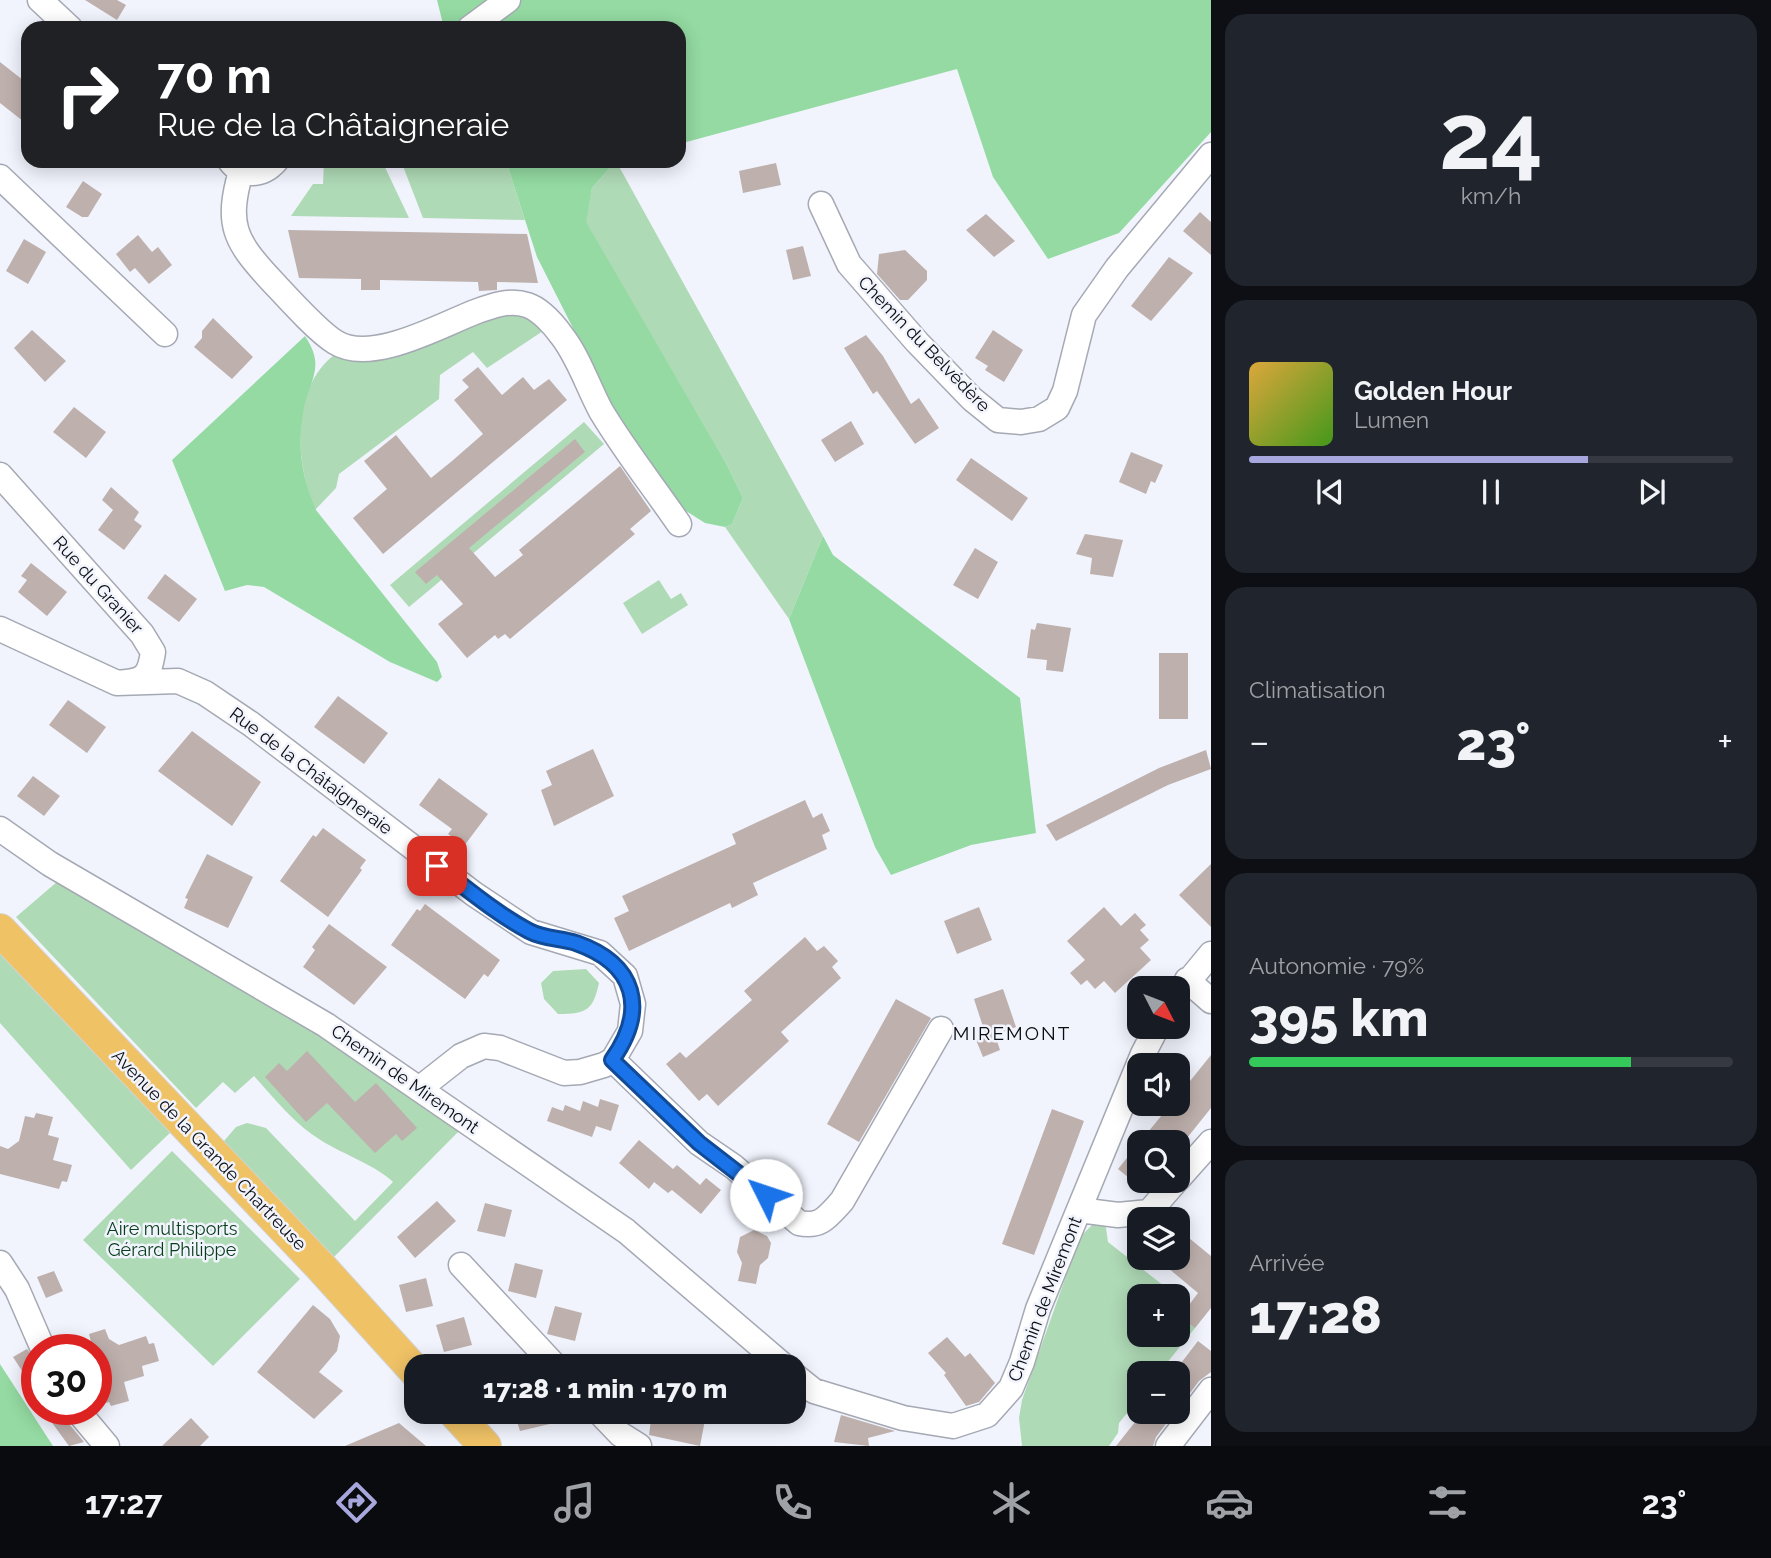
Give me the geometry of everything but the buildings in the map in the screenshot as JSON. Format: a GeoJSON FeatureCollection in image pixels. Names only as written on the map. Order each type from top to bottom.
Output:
{"type":"FeatureCollection","features":[{"type":"Feature","properties":{"kind":"main road","name":"Avenue de la Grande Chartreuse"},"geometry":{"type":"LineString","coordinates":[[0,930],[320,1266],[404,1359]]}},
{"type":"Feature","properties":{"kind":"main road"},"geometry":{"type":"LineString","coordinates":[[465,1424],[485,1446]]}},
{"type":"Feature","properties":{"kind":"street"},"geometry":{"type":"LineString","coordinates":[[40,0],[62,21]]}},
{"type":"Feature","properties":{"kind":"street"},"geometry":{"type":"LineString","coordinates":[[480,21],[508,0]]}},
{"type":"Feature","properties":{"kind":"street","name":"Chemin du Belvédère"},"geometry":{"type":"LineString","coordinates":[[821,204],[849,264],[917,342],[998,420],[1021,422],[1039,419],[1057,408],[1065,391],[1084,315],[1117,268],[1211,155]]}},
{"type":"Feature","properties":{"kind":"street"},"geometry":{"type":"LineString","coordinates":[[236,168],[231,211],[238,237],[251,258],[273,283],[336,343],[371,349],[426,334],[479,310],[511,303],[528,305],[548,321],[564,338],[600,409],[634,463],[679,524]]}},
{"type":"Feature","properties":{"kind":"street"},"geometry":{"type":"LineString","coordinates":[[243,168],[260,173],[267,168]]}},
{"type":"Feature","properties":{"kind":"street"},"geometry":{"type":"LineString","coordinates":[[0,177],[165,334]]}},
{"type":"Feature","properties":{"kind":"street","name":"Rue du Granier"},"geometry":{"type":"LineString","coordinates":[[0,475],[142,634],[153,652],[150,671],[137,682],[117,683]]}},
{"type":"Feature","properties":{"kind":"street"},"geometry":{"type":"LineString","coordinates":[[0,629],[117,683]]}},
{"type":"Feature","properties":{"kind":"street","name":"Rue de la Châtaigneraie"},"geometry":{"type":"LineString","coordinates":[[117,683],[178,681],[205,693],[251,724],[463,886],[531,932],[590,948],[615,963],[625,976],[631,991],[633,1015],[630,1031],[612,1060]]}},
{"type":"Feature","properties":{"kind":"street","name":"Chemin de Miremont"},"geometry":{"type":"LineString","coordinates":[[0,829],[50,864],[326,1025],[626,1231],[770,1354]]}},
{"type":"Feature","properties":{"kind":"street"},"geometry":{"type":"LineString","coordinates":[[1190,978],[1211,954]]}},
{"type":"Feature","properties":{"kind":"street"},"geometry":{"type":"LineString","coordinates":[[1190,991],[1211,1001]]}},
{"type":"Feature","properties":{"kind":"street"},"geometry":{"type":"LineString","coordinates":[[419,1089],[461,1056],[484,1046],[513,1052],[549,1070],[564,1073],[580,1073],[612,1060],[699,1143],[734,1167],[799,1223],[813,1226],[823,1222],[842,1201],[941,1029]]}},
{"type":"Feature","properties":{"kind":"street","name":"Chemin de Miremont"},"geometry":{"type":"LineString","coordinates":[[806,1385],[814,1391],[903,1418],[953,1426],[987,1415],[1011,1388],[1038,1309],[1150,1040]]}},
{"type":"Feature","properties":{"kind":"street"},"geometry":{"type":"LineString","coordinates":[[1190,1165],[1211,1142]]}},
{"type":"Feature","properties":{"kind":"street"},"geometry":{"type":"LineString","coordinates":[[1079,1210],[1118,1215],[1149,1212],[1166,1193]]}},
{"type":"Feature","properties":{"kind":"street"},"geometry":{"type":"LineString","coordinates":[[0,1263],[17,1289],[36,1334]]}},
{"type":"Feature","properties":{"kind":"street"},"geometry":{"type":"LineString","coordinates":[[461,1265],[543,1354]]}},
{"type":"Feature","properties":{"kind":"street"},"geometry":{"type":"LineString","coordinates":[[1168,1446],[1211,1390]]}},
{"type":"Feature","properties":{"kind":"street"},"geometry":{"type":"LineString","coordinates":[[610,1424],[639,1446]]}},
{"type":"Feature","properties":{"kind":"street"},"geometry":{"type":"LineString","coordinates":[[89,1425],[107,1446]]}},
{"type":"Feature","properties":{"kind":"green space"},"geometry":{"type":"Polygon","coordinates":[[[437,0],[1211,0],[1211,132],[1119,233],[1048,259],[993,177],[957,69],[686,142],[686,21],[442,21],[437,0]]]}},
{"type":"Feature","properties":{"kind":"green space"},"geometry":{"type":"Polygon","coordinates":[[[324,168],[385,168],[409,218],[291,216],[313,184],[323,184],[324,168]]]}},
{"type":"Feature","properties":{"kind":"green space"},"geometry":{"type":"Polygon","coordinates":[[[404,168],[508,168],[525,220],[423,218],[404,168]]]}},
{"type":"Feature","properties":{"kind":"green space"},"geometry":{"type":"Polygon","coordinates":[[[508,168],[610,168],[592,188],[586,222],[726,463],[743,498],[732,524],[725,527],[705,523],[675,504],[621,423],[537,257],[508,168]]]}},
{"type":"Feature","properties":{"kind":"green space"},"geometry":{"type":"Polygon","coordinates":[[[610,168],[620,168],[823,536],[789,619],[725,527],[732,524],[743,498],[726,463],[585,222],[592,188],[610,168]]]}},
{"type":"Feature","properties":{"kind":"green space"},"geometry":{"type":"Polygon","coordinates":[[[528,313],[543,331],[487,368],[473,352],[440,375],[439,399],[339,474],[336,488],[315,510],[303,469],[301,425],[304,404],[311,384],[322,367],[338,352],[353,346],[472,320],[528,313]]]}},
{"type":"Feature","properties":{"kind":"green space"},"geometry":{"type":"Polygon","coordinates":[[[305,336],[315,357],[314,374],[303,413],[301,438],[302,463],[311,498],[316,510],[437,662],[442,677],[437,682],[390,662],[264,587],[247,585],[225,591],[172,460],[305,336]]]}},
{"type":"Feature","properties":{"kind":"green space"},"geometry":{"type":"Polygon","coordinates":[[[584,422],[604,444],[409,607],[390,585],[584,422]]]}},
{"type":"Feature","properties":{"kind":"green space"},"geometry":{"type":"Polygon","coordinates":[[[823,536],[833,555],[1020,698],[1036,833],[971,845],[891,875],[875,847],[789,619],[823,536]]]}},
{"type":"Feature","properties":{"kind":"green space"},"geometry":{"type":"Polygon","coordinates":[[[659,580],[671,599],[681,593],[688,605],[642,634],[623,603],[659,580]]]}},
{"type":"Feature","properties":{"kind":"green space"},"geometry":{"type":"Polygon","coordinates":[[[58,881],[311,1025],[464,1126],[330,1261],[226,1149],[224,1141],[236,1127],[247,1123],[266,1128],[355,1221],[393,1182],[312,1134],[285,1111],[254,1076],[235,1093],[223,1082],[196,1108],[16,917],[58,881]]]}},
{"type":"Feature","properties":{"kind":"green space"},"geometry":{"type":"Polygon","coordinates":[[[0,943],[173,1130],[131,1170],[0,1023],[0,943]]]}},
{"type":"Feature","properties":{"kind":"green space"},"geometry":{"type":"Polygon","coordinates":[[[586,969],[599,983],[591,1005],[576,1013],[558,1014],[544,999],[541,983],[553,971],[586,969]]]}},
{"type":"Feature","properties":{"kind":"green space","name":"Aire multisports Gérard Philippe"},"geometry":{"type":"Polygon","coordinates":[[[172,1151],[300,1279],[213,1366],[83,1240],[172,1151]]]}},
{"type":"Feature","properties":{"kind":"green space"},"geometry":{"type":"Polygon","coordinates":[[[1096,1221],[1105,1221],[1108,1242],[1127,1257],[1127,1270],[1144,1270],[1162,1284],[1127,1284],[1127,1347],[1180,1347],[1168,1361],[1127,1361],[1127,1413],[1119,1423],[1118,1433],[1109,1446],[1022,1446],[1019,1418],[1022,1400],[1083,1234],[1096,1221]]]}},
{"type":"Feature","properties":{"kind":"green space"},"geometry":{"type":"Polygon","coordinates":[[[0,1364],[21,1396],[21,1425],[39,1425],[53,1446],[0,1446],[0,1364]]]}},
{"type":"Feature","properties":{"kind":"district","name":"MIREMONT"},"geometry":{"type":"Point","coordinates":[1012,1033]}},
{"type":"Feature","properties":{"kind":"route"},"geometry":{"type":"LineString","coordinates":[[437,866],[531,932],[551,940],[590,948],[615,963],[625,976],[631,991],[633,1015],[625,1042],[612,1060],[699,1143],[734,1167],[766,1195]]}}]}
